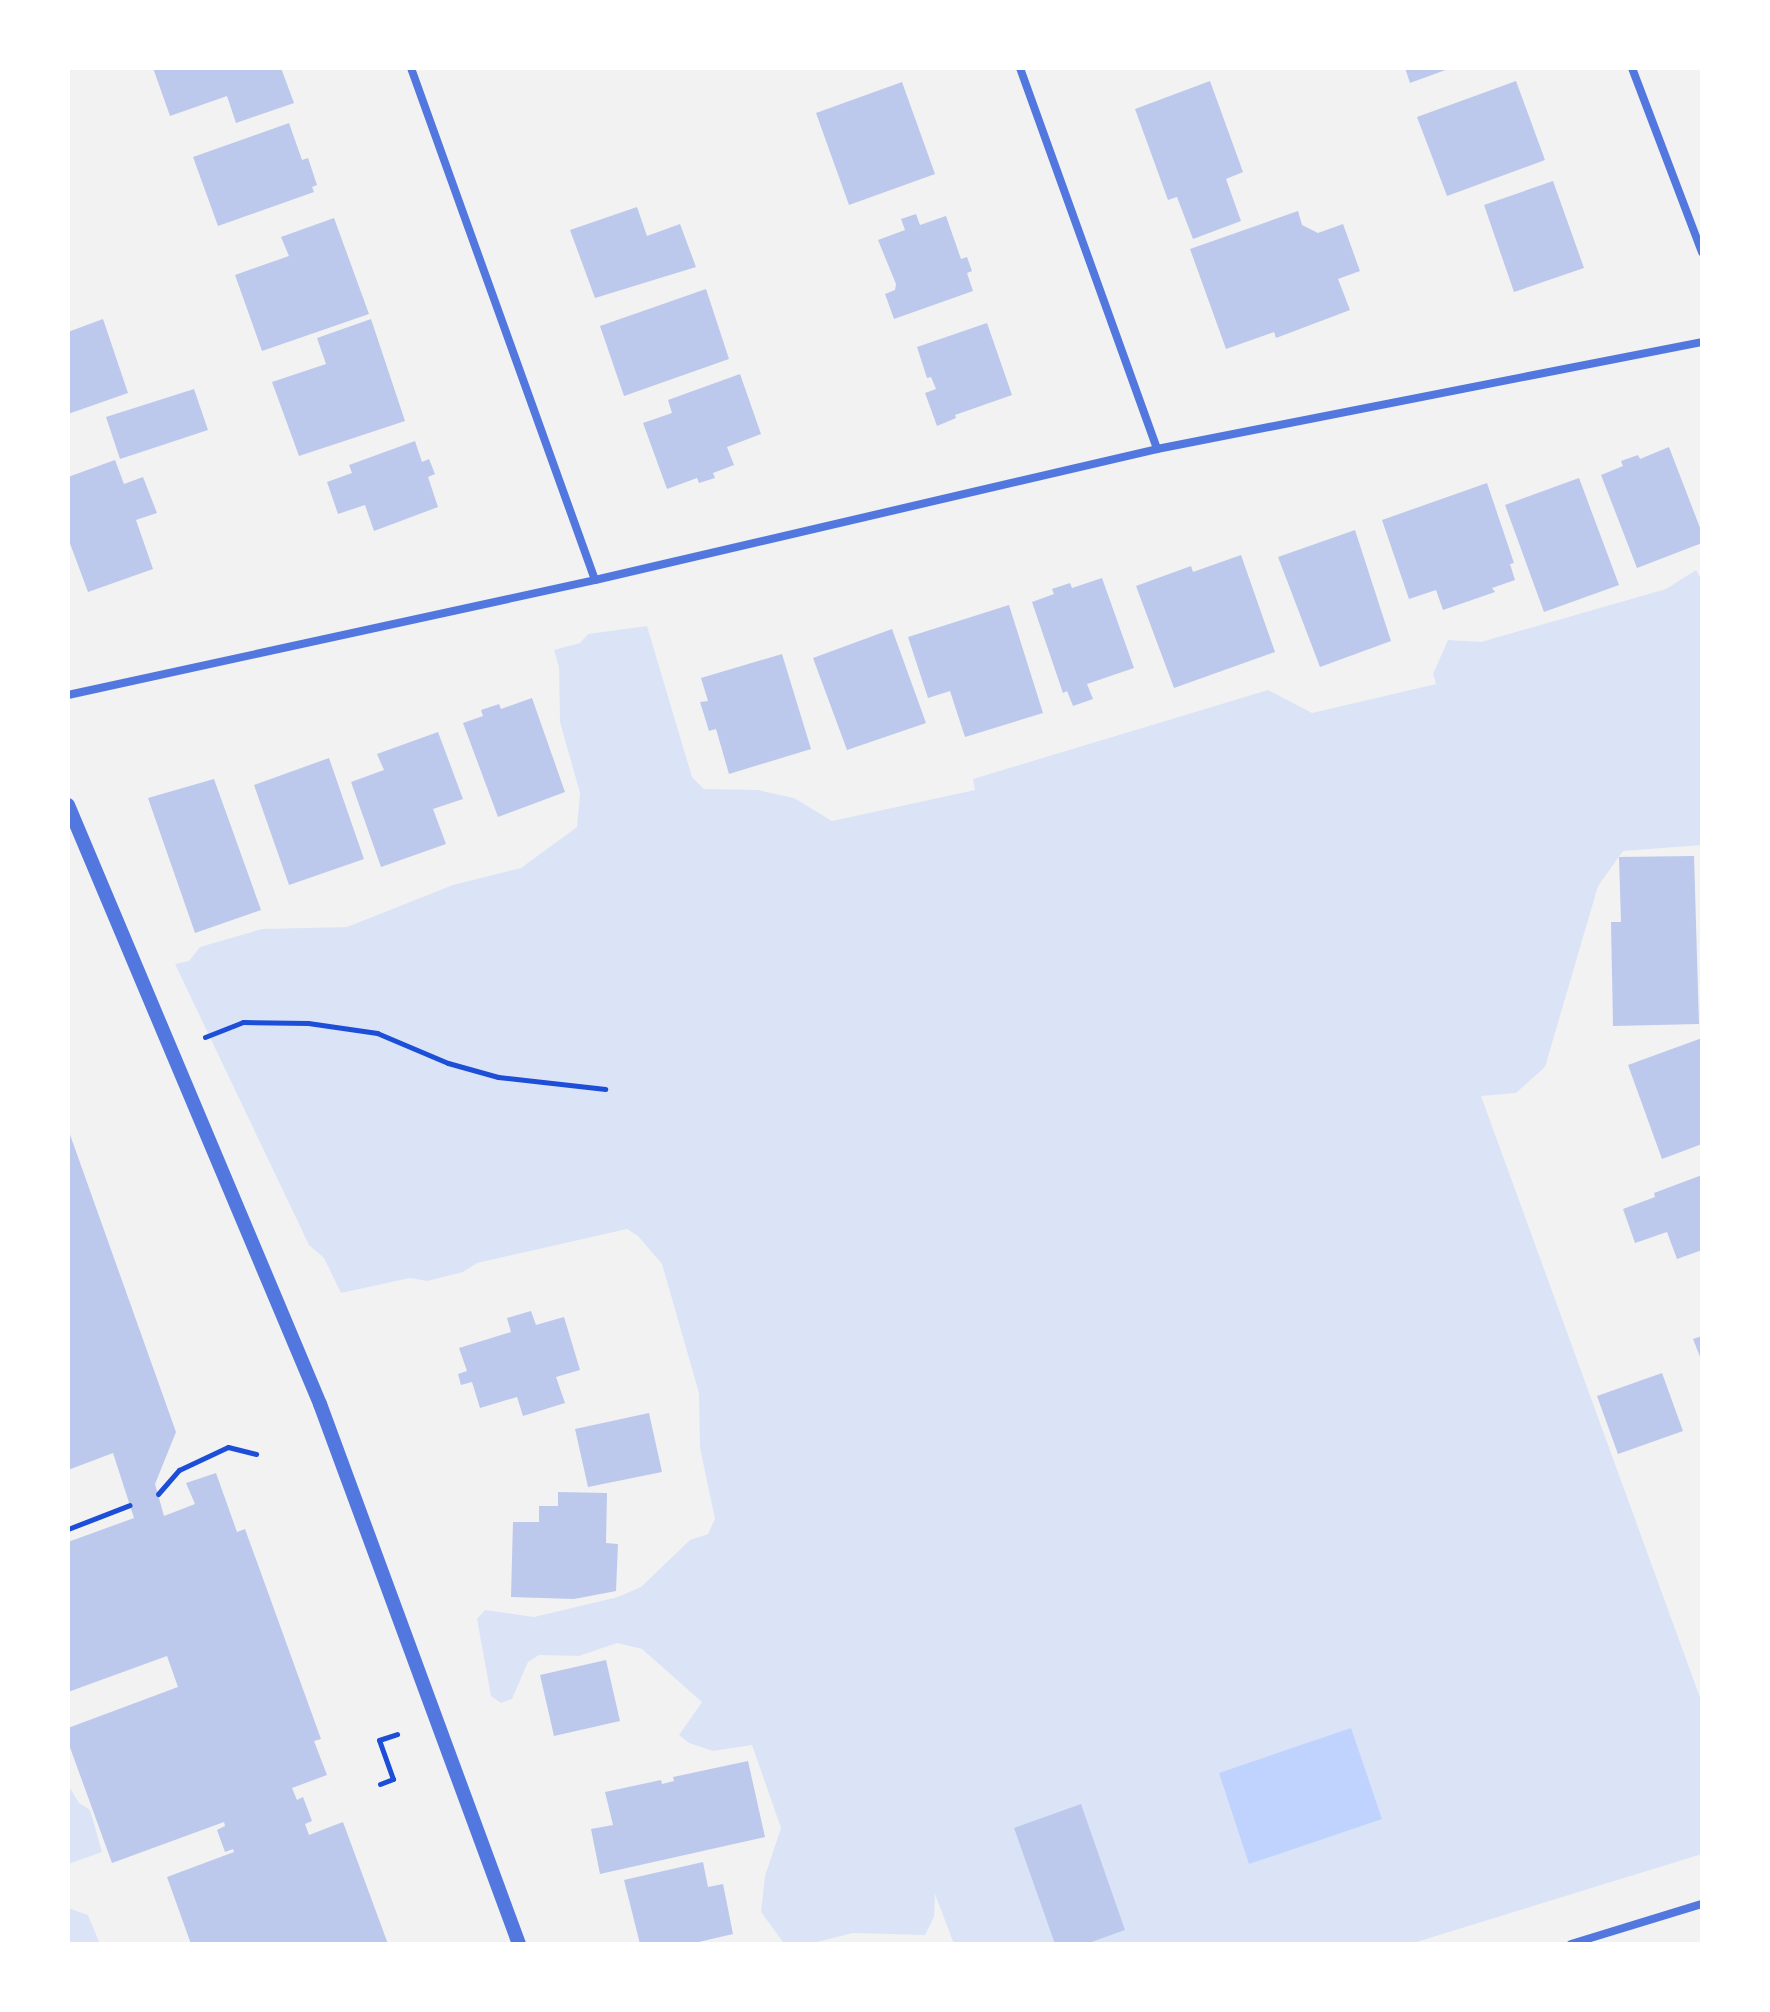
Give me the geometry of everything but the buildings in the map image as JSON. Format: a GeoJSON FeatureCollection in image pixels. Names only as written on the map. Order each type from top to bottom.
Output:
{"type":"FeatureCollection","features":[{"type":"Feature","properties":{"kind":"street"},"geometry":{"type":"LineString","coordinates":[[411,68],[595,580]]}},
{"type":"Feature","properties":{"kind":"street"},"geometry":{"type":"LineString","coordinates":[[1020,68],[1157,449]]}},
{"type":"Feature","properties":{"kind":"street"},"geometry":{"type":"LineString","coordinates":[[1632,68],[1702,252]]}},
{"type":"Feature","properties":{"kind":"street"},"geometry":{"type":"LineString","coordinates":[[68,695],[595,580],[1157,449],[1702,342]]}},
{"type":"Feature","properties":{"kind":"street"},"geometry":{"type":"LineString","coordinates":[[68,805],[320,1404],[519,1944]]}},
{"type":"Feature","properties":{"kind":"street"},"geometry":{"type":"LineString","coordinates":[[1571,1944],[1702,1904]]}},
{"type":"Feature","properties":{"kind":"path"},"geometry":{"type":"LineString","coordinates":[[170,1050],[243,1022],[308,1023],[377,1033],[448,1063],[498,1077],[605,1089]]}},
{"type":"Feature","properties":{"kind":"path"},"geometry":{"type":"LineString","coordinates":[[158,1494],[179,1470],[228,1447],[256,1454]]}},
{"type":"Feature","properties":{"kind":"path"},"geometry":{"type":"LineString","coordinates":[[68,1529],[130,1505]]}},
{"type":"Feature","properties":{"kind":"path"},"geometry":{"type":"LineString","coordinates":[[380,1784],[393,1779],[379,1740],[397,1734]]}},
{"type":"Feature","properties":{"kind":"shaded area"},"geometry":{"type":"Polygon","coordinates":[[[1696,570],[1702,581],[1702,845],[1623,851],[1598,886],[1545,1067],[1516,1093],[1481,1096],[1702,1703],[1702,1854],[1410,1944],[954,1944],[935,1894],[934,1917],[925,1935],[853,1933],[809,1944],[789,1944],[783,1942],[761,1912],[765,1876],[781,1828],[752,1745],[713,1751],[689,1743],[679,1735],[702,1702],[642,1649],[617,1643],[579,1656],[539,1655],[528,1662],[512,1699],[501,1703],[491,1696],[477,1619],[485,1610],[534,1617],[618,1597],[641,1587],[690,1540],[708,1534],[715,1519],[700,1448],[699,1393],[662,1264],[638,1236],[627,1229],[477,1263],[463,1272],[427,1281],[410,1278],[341,1293],[324,1258],[309,1245],[175,964],[189,961],[200,947],[262,929],[347,927],[453,885],[521,868],[577,827],[580,793],[560,722],[559,667],[554,650],[580,643],[588,634],[647,626],[692,777],[704,789],[758,790],[794,798],[832,821],[975,790],[973,779],[1268,690],[1312,713],[1436,684],[1433,674],[1448,640],[1481,642],[1666,589],[1696,570]]]}},
{"type":"Feature","properties":{"kind":"shaded area"},"geometry":{"type":"Polygon","coordinates":[[[68,1785],[79,1803],[90,1810],[102,1852],[68,1864],[68,1785]]]}},
{"type":"Feature","properties":{"kind":"shaded area"},"geometry":{"type":"Polygon","coordinates":[[[68,1908],[88,1915],[100,1944],[68,1944],[68,1908]]]}},
{"type":"Feature","properties":{"kind":"water"},"geometry":{"type":"Polygon","coordinates":[[[1351,1728],[1382,1819],[1249,1864],[1219,1773],[1351,1728]]]}}]}
